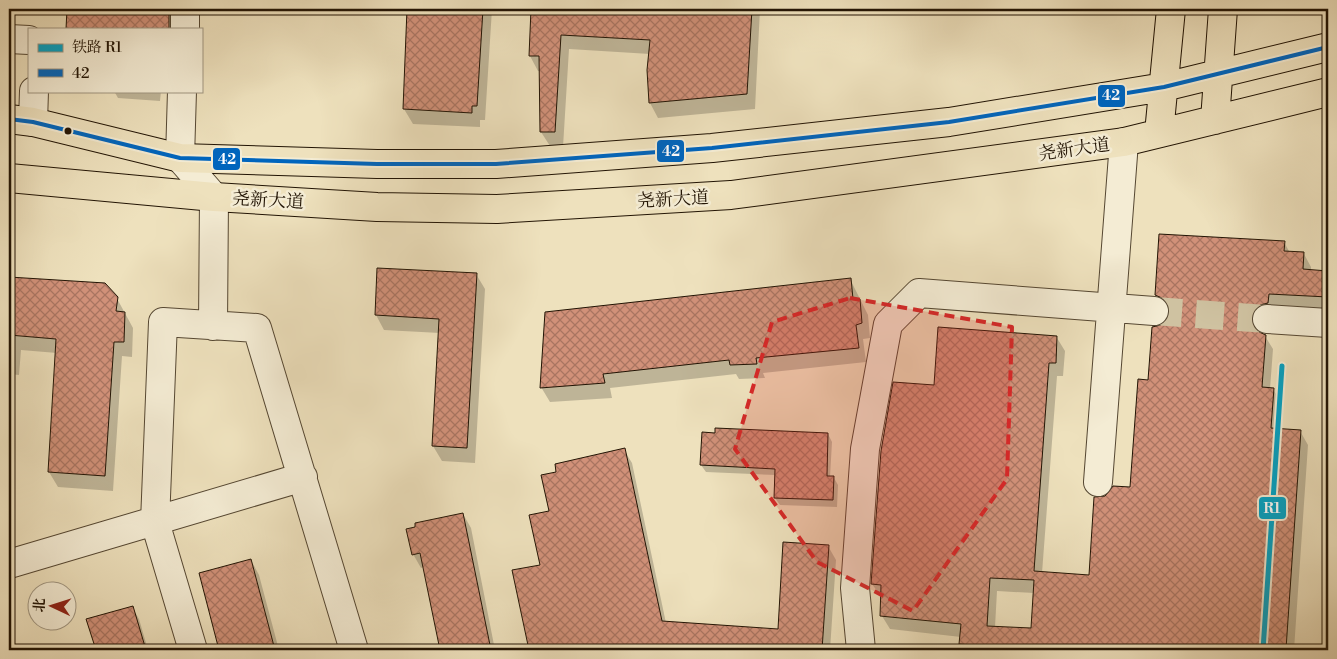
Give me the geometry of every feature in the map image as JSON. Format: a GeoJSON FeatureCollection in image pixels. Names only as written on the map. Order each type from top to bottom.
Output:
{"type":"FeatureCollection","features":[{"type":"Feature","properties":{"kind":"main road"},"geometry":{"type":"LineString","coordinates":[[1160,134],[1171,9]]}},
{"type":"Feature","properties":{"kind":"main road"},"geometry":{"type":"LineString","coordinates":[[1215,120],[1223,9]]}},
{"type":"Feature","properties":{"kind":"main road"},"geometry":{"type":"LineString","coordinates":[[21,120],[180,158],[377,164],[496,164],[712,148],[949,122],[1164,87],[1217,76],[1328,47]]}},
{"type":"Feature","properties":{"kind":"main road","name":"尧新大道"},"geometry":{"type":"LineString","coordinates":[[9,178],[214,197],[377,207],[497,209],[721,196],[1124,142],[1328,92]]}},
{"type":"Feature","properties":{"kind":"lane"},"geometry":{"type":"LineString","coordinates":[[184,28],[185,9]]}},
{"type":"Feature","properties":{"kind":"lane"},"geometry":{"type":"LineString","coordinates":[[9,39],[28,40]]}},
{"type":"Feature","properties":{"kind":"lane"},"geometry":{"type":"LineString","coordinates":[[21,120],[34,92]]}},
{"type":"Feature","properties":{"kind":"lane"},"geometry":{"type":"LineString","coordinates":[[182,92],[180,158],[214,197],[213,326]]}},
{"type":"Feature","properties":{"kind":"lane"},"geometry":{"type":"LineString","coordinates":[[1098,482],[1124,142]]}},
{"type":"Feature","properties":{"kind":"lane"},"geometry":{"type":"LineString","coordinates":[[861,650],[855,588],[865,449],[888,324],[919,293],[1154,311]]}},
{"type":"Feature","properties":{"kind":"lane"},"geometry":{"type":"LineString","coordinates":[[1267,319],[1328,323]]}},
{"type":"Feature","properties":{"kind":"lane"},"geometry":{"type":"LineString","coordinates":[[193,650],[155,522],[163,322],[257,328],[354,650]]}},
{"type":"Feature","properties":{"kind":"lane"},"geometry":{"type":"LineString","coordinates":[[9,564],[303,477]]}},
{"type":"Feature","properties":{"kind":"highlighted area"},"geometry":{"type":"Polygon","coordinates":[[[850,298],[1012,327],[1007,479],[913,611],[817,562],[735,449],[772,322],[850,298]]]}},
{"type":"Feature","properties":{"kind":"building"},"geometry":{"type":"Polygon","coordinates":[[[67,9],[169,9],[169,28],[66,28],[67,9]]]}},
{"type":"Feature","properties":{"kind":"building"},"geometry":{"type":"Polygon","coordinates":[[[407,9],[483,9],[477,106],[472,106],[472,113],[403,109],[407,9]]]}},
{"type":"Feature","properties":{"kind":"building"},"geometry":{"type":"Polygon","coordinates":[[[531,9],[752,9],[747,94],[649,103],[647,70],[650,40],[561,35],[555,132],[540,132],[539,56],[529,56],[531,9]]]}},
{"type":"Feature","properties":{"kind":"building"},"geometry":{"type":"Polygon","coordinates":[[[1159,234],[1285,241],[1284,251],[1304,252],[1303,269],[1328,271],[1328,297],[1269,294],[1268,303],[1260,305],[1254,311],[1252,318],[1253,326],[1259,332],[1266,335],[1262,387],[1274,388],[1271,428],[1301,430],[1286,649],[1256,647],[1256,650],[983,650],[983,646],[959,644],[961,624],[880,616],[881,585],[871,584],[881,451],[893,382],[934,385],[938,327],[1057,336],[1056,363],[1049,363],[1034,571],[1089,575],[1094,497],[1105,496],[1113,486],[1130,487],[1138,379],[1148,380],[1152,327],[1161,325],[1167,319],[1169,313],[1168,304],[1162,298],[1155,295],[1159,234]],[[990,578],[987,626],[1031,628],[1034,580],[990,578]]]}},
{"type":"Feature","properties":{"kind":"building"},"geometry":{"type":"Polygon","coordinates":[[[377,268],[477,273],[467,448],[432,446],[439,319],[375,315],[377,268]]]}},
{"type":"Feature","properties":{"kind":"building"},"geometry":{"type":"Polygon","coordinates":[[[9,277],[105,283],[118,297],[116,311],[125,312],[124,342],[114,342],[105,476],[48,472],[56,339],[9,335],[9,277]]]}},
{"type":"Feature","properties":{"kind":"building"},"geometry":{"type":"Polygon","coordinates":[[[851,278],[853,299],[860,299],[862,323],[856,325],[859,348],[756,358],[757,364],[730,365],[729,360],[603,374],[605,383],[540,388],[545,312],[851,278]]]}},
{"type":"Feature","properties":{"kind":"building"},"geometry":{"type":"Polygon","coordinates":[[[715,428],[828,433],[827,476],[834,476],[833,500],[774,498],[775,469],[700,465],[702,432],[715,433],[715,428]]]}},
{"type":"Feature","properties":{"kind":"building"},"geometry":{"type":"Polygon","coordinates":[[[625,448],[662,621],[778,629],[783,542],[829,545],[822,650],[529,650],[512,570],[540,565],[529,515],[549,511],[541,475],[556,472],[555,464],[625,448]]]}},
{"type":"Feature","properties":{"kind":"building"},"geometry":{"type":"Polygon","coordinates":[[[463,513],[491,650],[440,650],[420,553],[412,555],[406,529],[415,527],[415,523],[463,513]]]}},
{"type":"Feature","properties":{"kind":"building"},"geometry":{"type":"Polygon","coordinates":[[[251,559],[275,650],[219,650],[199,573],[251,559]]]}},
{"type":"Feature","properties":{"kind":"building"},"geometry":{"type":"Polygon","coordinates":[[[133,606],[146,650],[96,650],[86,619],[133,606]]]}},
{"type":"Feature","properties":{"kind":"tunnel"},"geometry":{"type":"LineString","coordinates":[[1154,311],[1267,319]]}},
{"type":"Feature","properties":{"kind":"rail line","name":"R1"},"geometry":{"type":"LineString","coordinates":[[1263,650],[1282,366]]}},
{"type":"Feature","properties":{"kind":"transit line","name":"42"},"geometry":{"type":"LineString","coordinates":[[9,119],[33,122],[180,158],[377,164],[496,164],[712,148],[949,122],[1164,87],[1328,47]]}}]}
